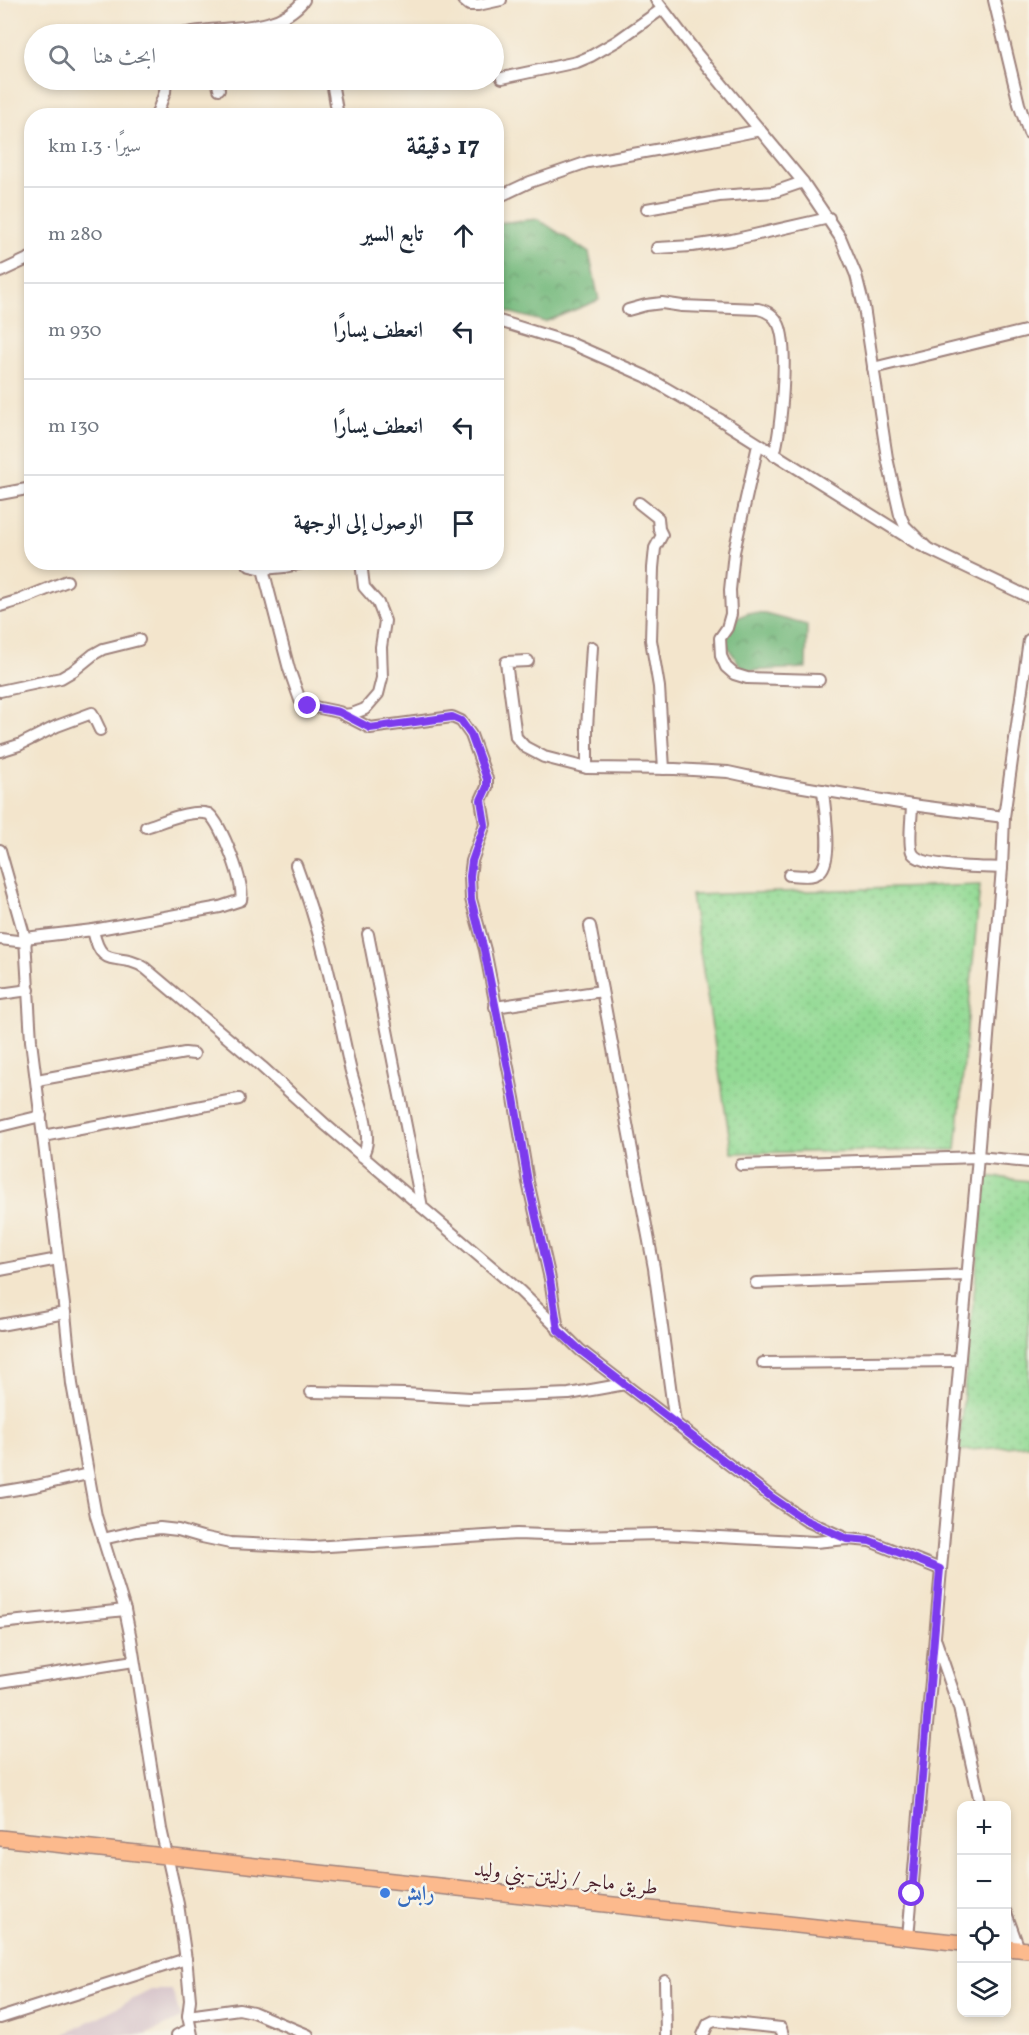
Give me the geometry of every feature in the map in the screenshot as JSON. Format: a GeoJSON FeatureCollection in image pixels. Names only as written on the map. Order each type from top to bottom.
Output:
{"type":"FeatureCollection","features":[{"type":"Feature","properties":{"kind":"highway","name":"طريق ماجر / زليتن-بني وليد"},"geometry":{"type":"LineString","coordinates":[[0,1838],[957,1943]]}},
{"type":"Feature","properties":{"kind":"street"},"geometry":{"type":"LineString","coordinates":[[260,24],[293,13],[304,0]]}},
{"type":"Feature","properties":{"kind":"street"},"geometry":{"type":"LineString","coordinates":[[463,0],[469,5],[501,0]]}},
{"type":"Feature","properties":{"kind":"street"},"geometry":{"type":"LineString","coordinates":[[994,0],[1019,104],[1029,133]]}},
{"type":"Feature","properties":{"kind":"street"},"geometry":{"type":"LineString","coordinates":[[504,78],[577,62],[591,56],[617,41],[659,4],[803,182],[829,218],[845,248],[860,291],[887,458],[903,522],[928,549]]}},
{"type":"Feature","properties":{"kind":"street"},"geometry":{"type":"LineString","coordinates":[[159,108],[165,90]]}},
{"type":"Feature","properties":{"kind":"street"},"geometry":{"type":"LineString","coordinates":[[333,90],[337,108]]}},
{"type":"Feature","properties":{"kind":"street"},"geometry":{"type":"LineString","coordinates":[[504,194],[530,182],[588,162],[760,130]]}},
{"type":"Feature","properties":{"kind":"street"},"geometry":{"type":"LineString","coordinates":[[647,209],[718,196],[774,192],[803,182]]}},
{"type":"Feature","properties":{"kind":"street"},"geometry":{"type":"LineString","coordinates":[[657,248],[732,240],[829,218]]}},
{"type":"Feature","properties":{"kind":"street"},"geometry":{"type":"LineString","coordinates":[[0,272],[24,261]]}},
{"type":"Feature","properties":{"kind":"street"},"geometry":{"type":"LineString","coordinates":[[628,310],[662,303],[759,309],[770,313],[782,335],[783,365],[778,437],[774,455]]}},
{"type":"Feature","properties":{"kind":"street"},"geometry":{"type":"LineString","coordinates":[[504,322],[570,343],[621,365],[675,394],[910,540],[1029,597]]}},
{"type":"Feature","properties":{"kind":"street"},"geometry":{"type":"LineString","coordinates":[[873,368],[1029,330]]}},
{"type":"Feature","properties":{"kind":"street"},"geometry":{"type":"LineString","coordinates":[[758,445],[734,552],[730,590],[731,614],[727,628],[720,638],[721,656],[726,666],[734,674],[747,678],[819,680]]}},
{"type":"Feature","properties":{"kind":"street"},"geometry":{"type":"LineString","coordinates":[[0,494],[24,490]]}},
{"type":"Feature","properties":{"kind":"street"},"geometry":{"type":"LineString","coordinates":[[639,503],[658,518],[662,535],[655,548],[651,640],[659,687],[664,769]]}},
{"type":"Feature","properties":{"kind":"street"},"geometry":{"type":"LineString","coordinates":[[264,570],[289,669],[300,700],[308,706],[344,715],[370,728],[452,717],[461,721],[471,735],[487,779],[487,787],[481,800],[485,824],[472,861],[471,899],[484,950],[514,1098],[528,1182],[550,1279],[558,1330]]}},
{"type":"Feature","properties":{"kind":"street"},"geometry":{"type":"LineString","coordinates":[[344,715],[365,709],[378,694],[382,678],[381,647],[385,621],[378,603],[364,587],[362,570]]}},
{"type":"Feature","properties":{"kind":"street"},"geometry":{"type":"LineString","coordinates":[[0,606],[67,581]]}},
{"type":"Feature","properties":{"kind":"street"},"geometry":{"type":"LineString","coordinates":[[0,691],[61,678],[103,649],[139,640]]}},
{"type":"Feature","properties":{"kind":"street"},"geometry":{"type":"LineString","coordinates":[[908,1937],[978,1157],[1002,868],[1004,817],[1029,640]]}},
{"type":"Feature","properties":{"kind":"street"},"geometry":{"type":"LineString","coordinates":[[587,768],[592,647]]}},
{"type":"Feature","properties":{"kind":"street"},"geometry":{"type":"LineString","coordinates":[[528,661],[506,662],[516,736],[525,747],[544,757],[587,768],[728,772],[912,805],[1004,817]]}},
{"type":"Feature","properties":{"kind":"street"},"geometry":{"type":"LineString","coordinates":[[0,752],[92,713],[100,730]]}},
{"type":"Feature","properties":{"kind":"street"},"geometry":{"type":"LineString","coordinates":[[789,875],[817,874],[824,866],[827,849],[823,790]]}},
{"type":"Feature","properties":{"kind":"street"},"geometry":{"type":"LineString","coordinates":[[912,805],[911,851],[916,857],[938,864],[1002,868]]}},
{"type":"Feature","properties":{"kind":"street"},"geometry":{"type":"LineString","coordinates":[[0,939],[26,940],[93,930],[220,907],[241,900],[241,890],[227,841],[210,814],[199,812],[184,815],[146,827]]}},
{"type":"Feature","properties":{"kind":"street"},"geometry":{"type":"LineString","coordinates":[[0,850],[4,877],[26,940],[31,1041],[72,1384],[88,1474],[103,1539],[125,1610],[167,1857],[178,1904],[186,1959],[190,2000],[188,2016],[191,2032],[177,2035]]}},
{"type":"Feature","properties":{"kind":"street"},"geometry":{"type":"LineString","coordinates":[[296,865],[318,928],[332,979],[349,1066],[364,1119],[367,1138],[362,1156]]}},
{"type":"Feature","properties":{"kind":"street"},"geometry":{"type":"LineString","coordinates":[[590,926],[654,1268],[675,1423]]}},
{"type":"Feature","properties":{"kind":"street"},"geometry":{"type":"LineString","coordinates":[[93,930],[97,945],[103,955],[112,960],[130,961],[145,968],[520,1291],[580,1350],[770,1496],[805,1520],[847,1539]]}},
{"type":"Feature","properties":{"kind":"street"},"geometry":{"type":"LineString","coordinates":[[368,934],[422,1207]]}},
{"type":"Feature","properties":{"kind":"street"},"geometry":{"type":"LineString","coordinates":[[0,994],[29,990]]}},
{"type":"Feature","properties":{"kind":"street"},"geometry":{"type":"LineString","coordinates":[[495,1007],[602,991]]}},
{"type":"Feature","properties":{"kind":"street"},"geometry":{"type":"LineString","coordinates":[[37,1080],[194,1053]]}},
{"type":"Feature","properties":{"kind":"street"},"geometry":{"type":"LineString","coordinates":[[43,1136],[239,1099]]}},
{"type":"Feature","properties":{"kind":"street"},"geometry":{"type":"LineString","coordinates":[[0,1126],[41,1116]]}},
{"type":"Feature","properties":{"kind":"street"},"geometry":{"type":"LineString","coordinates":[[741,1165],[978,1157],[1029,1162]]}},
{"type":"Feature","properties":{"kind":"street"},"geometry":{"type":"LineString","coordinates":[[0,1270],[58,1258]]}},
{"type":"Feature","properties":{"kind":"street"},"geometry":{"type":"LineString","coordinates":[[756,1283],[967,1275]]}},
{"type":"Feature","properties":{"kind":"street"},"geometry":{"type":"LineString","coordinates":[[0,1325],[65,1313]]}},
{"type":"Feature","properties":{"kind":"street"},"geometry":{"type":"LineString","coordinates":[[763,1363],[959,1361]]}},
{"type":"Feature","properties":{"kind":"street"},"geometry":{"type":"LineString","coordinates":[[311,1392],[470,1398],[569,1394],[625,1384]]}},
{"type":"Feature","properties":{"kind":"street"},"geometry":{"type":"LineString","coordinates":[[0,1492],[88,1474]]}},
{"type":"Feature","properties":{"kind":"street"},"geometry":{"type":"LineString","coordinates":[[103,1539],[137,1530],[160,1528],[178,1530],[230,1543],[313,1547],[517,1534],[572,1536],[662,1534],[815,1542],[847,1539],[870,1541],[940,1569]]}},
{"type":"Feature","properties":{"kind":"street"},"geometry":{"type":"LineString","coordinates":[[0,1623],[125,1610]]}},
{"type":"Feature","properties":{"kind":"street"},"geometry":{"type":"LineString","coordinates":[[934,1636],[959,1707],[980,1801]]}},
{"type":"Feature","properties":{"kind":"street"},"geometry":{"type":"LineString","coordinates":[[0,1682],[134,1662]]}},
{"type":"Feature","properties":{"kind":"street"},"geometry":{"type":"LineString","coordinates":[[1011,1928],[1018,1949]]}},
{"type":"Feature","properties":{"kind":"street"},"geometry":{"type":"LineString","coordinates":[[0,2018],[186,1959]]}},
{"type":"Feature","properties":{"kind":"street"},"geometry":{"type":"LineString","coordinates":[[665,1981],[666,2035]]}},
{"type":"Feature","properties":{"kind":"street"},"geometry":{"type":"LineString","coordinates":[[188,2016],[239,2009],[253,2012],[308,2035]]}},
{"type":"Feature","properties":{"kind":"street"},"geometry":{"type":"LineString","coordinates":[[703,2035],[708,2024],[714,2021],[782,2028],[783,2035]]}},
{"type":"Feature","properties":{"kind":"shaded area"},"geometry":{"type":"Polygon","coordinates":[[[151,1990],[172,1990],[181,2018],[146,2035],[63,2035],[151,1990]]]}},
{"type":"Feature","properties":{"kind":"green space"},"geometry":{"type":"Polygon","coordinates":[[[538,219],[589,253],[599,300],[545,322],[504,311],[504,222],[538,219]]]}},
{"type":"Feature","properties":{"kind":"green space"},"geometry":{"type":"Polygon","coordinates":[[[748,613],[766,614],[807,625],[806,668],[744,671],[723,640],[737,618],[748,613]]]}},
{"type":"Feature","properties":{"kind":"green space"},"geometry":{"type":"Polygon","coordinates":[[[980,885],[956,1150],[732,1153],[691,895],[980,885]]]}},
{"type":"Feature","properties":{"kind":"green space"},"geometry":{"type":"Polygon","coordinates":[[[986,1176],[1029,1181],[1029,1445],[958,1451],[986,1176]]]}},
{"type":"Feature","properties":{"kind":"place","name":"رابش"},"geometry":{"type":"Point","coordinates":[385,1893]}},
{"type":"Feature","properties":{"kind":"route"},"geometry":{"type":"LineString","coordinates":[[308,706],[339,712],[370,728],[452,717],[461,721],[471,735],[487,775],[487,787],[481,800],[485,824],[472,861],[471,899],[501,1032],[558,1330],[604,1369],[770,1496],[805,1520],[847,1539],[870,1541],[940,1569],[912,1894]]}}]}
